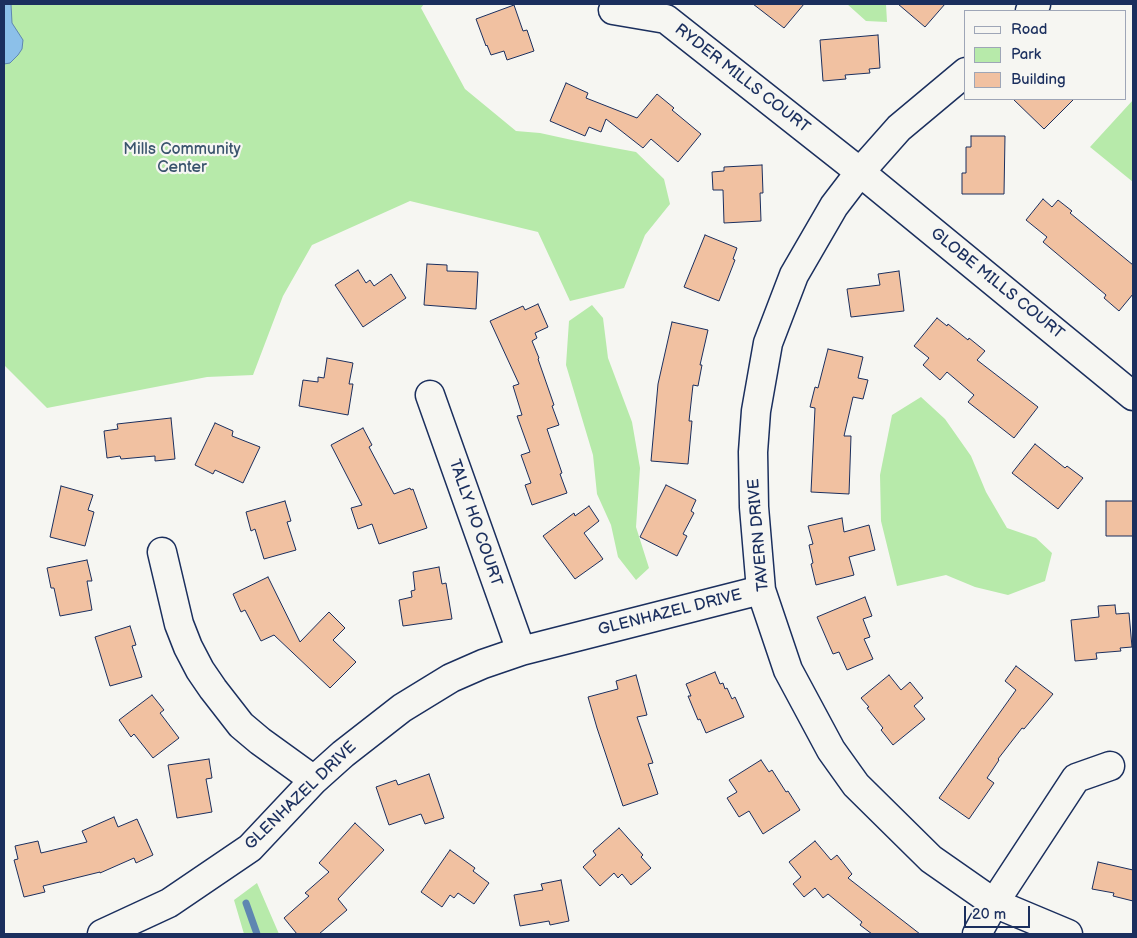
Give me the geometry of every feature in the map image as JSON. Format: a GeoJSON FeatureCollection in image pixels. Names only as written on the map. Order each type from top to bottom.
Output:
{"type":"FeatureCollection","features":[{"type":"Feature","properties":{"kind":"street","name":"RYDER MILLS COURT"},"geometry":{"type":"LineString","coordinates":[[613,10],[666,19],[860,172]]}},
{"type":"Feature","properties":{"kind":"street","name":"TAVERN DRIVE"},"geometry":{"type":"LineString","coordinates":[[964,74],[899,128],[860,172],[834,206],[794,276],[768,343],[756,411],[753,452],[754,507],[762,590],[788,670],[831,750],[856,785],[931,859],[994,903],[1068,934]]}},
{"type":"Feature","properties":{"kind":"street","name":"GLOBE MILLS COURT"},"geometry":{"type":"LineString","coordinates":[[860,172],[1133,396]]}},
{"type":"Feature","properties":{"kind":"street","name":"TALLY HO COURT"},"geometry":{"type":"LineString","coordinates":[[430,395],[521,651]]}},
{"type":"Feature","properties":{"kind":"street"},"geometry":{"type":"LineString","coordinates":[[162,552],[179,624],[188,647],[204,676],[241,725],[314,780]]}},
{"type":"Feature","properties":{"kind":"street","name":"GLENHAZEL DRIVE"},"geometry":{"type":"LineString","coordinates":[[102,934],[170,903],[250,848],[314,780],[343,754],[402,708],[451,678],[483,664],[521,651],[762,590]]}},
{"type":"Feature","properties":{"kind":"street"},"geometry":{"type":"LineString","coordinates":[[977,934],[994,903],[1076,778],[1110,766]]}},
{"type":"Feature","properties":{"kind":"green space","name":"Mills Community Center"},"geometry":{"type":"Polygon","coordinates":[[[4,4],[424,4],[421,8],[465,89],[516,131],[540,133],[636,152],[664,179],[670,204],[645,235],[624,288],[570,301],[538,232],[410,201],[312,245],[283,296],[253,375],[207,377],[47,408],[4,365],[4,4]]]}},
{"type":"Feature","properties":{"kind":"green space"},"geometry":{"type":"Polygon","coordinates":[[[847,4],[886,4],[887,22],[866,21],[847,4]]]}},
{"type":"Feature","properties":{"kind":"green space"},"geometry":{"type":"Polygon","coordinates":[[[1133,100],[1133,182],[1090,147],[1133,100]]]}},
{"type":"Feature","properties":{"kind":"green space"},"geometry":{"type":"Polygon","coordinates":[[[592,305],[603,318],[608,358],[632,422],[640,468],[636,527],[649,568],[636,580],[618,557],[611,525],[597,494],[593,455],[566,365],[569,321],[592,305]]]}},
{"type":"Feature","properties":{"kind":"green space"},"geometry":{"type":"Polygon","coordinates":[[[921,397],[945,419],[971,456],[986,492],[1007,528],[1036,538],[1052,553],[1045,581],[1008,595],[975,587],[946,575],[897,586],[881,521],[880,475],[892,415],[921,397]]]}},
{"type":"Feature","properties":{"kind":"green space"},"geometry":{"type":"Polygon","coordinates":[[[257,883],[279,934],[244,934],[234,900],[257,883]]]}},
{"type":"Feature","properties":{"kind":"water"},"geometry":{"type":"Polygon","coordinates":[[[4,4],[11,4],[12,23],[23,40],[22,49],[18,55],[10,63],[4,64],[4,4]]]}},
{"type":"Feature","properties":{"kind":"building"},"geometry":{"type":"Polygon","coordinates":[[[753,4],[804,4],[784,28],[753,4]]]}},
{"type":"Feature","properties":{"kind":"building"},"geometry":{"type":"Polygon","coordinates":[[[898,4],[945,4],[925,27],[898,4]]]}},
{"type":"Feature","properties":{"kind":"building"},"geometry":{"type":"Polygon","coordinates":[[[514,5],[523,31],[527,30],[534,51],[507,60],[504,51],[491,55],[476,19],[514,5]]]}},
{"type":"Feature","properties":{"kind":"building"},"geometry":{"type":"Polygon","coordinates":[[[878,35],[880,68],[869,69],[870,73],[845,75],[846,79],[823,81],[820,40],[878,35]]]}},
{"type":"Feature","properties":{"kind":"building"},"geometry":{"type":"Polygon","coordinates":[[[566,83],[588,93],[586,98],[637,118],[657,94],[674,108],[672,110],[701,134],[678,162],[651,139],[643,148],[606,119],[601,132],[589,127],[585,136],[550,121],[566,83]]]}},
{"type":"Feature","properties":{"kind":"building"},"geometry":{"type":"Polygon","coordinates":[[[1014,100],[1073,100],[1044,129],[1014,100]]]}},
{"type":"Feature","properties":{"kind":"building"},"geometry":{"type":"Polygon","coordinates":[[[971,136],[1005,136],[1004,194],[962,194],[962,173],[966,173],[966,147],[971,147],[971,136]]]}},
{"type":"Feature","properties":{"kind":"building"},"geometry":{"type":"Polygon","coordinates":[[[762,165],[761,221],[724,223],[723,190],[713,190],[712,172],[724,171],[724,167],[762,165]]]}},
{"type":"Feature","properties":{"kind":"building"},"geometry":{"type":"Polygon","coordinates":[[[1043,199],[1052,207],[1058,200],[1072,211],[1070,213],[1133,265],[1133,294],[1119,311],[1104,298],[1106,295],[1043,242],[1047,237],[1026,220],[1043,199]]]}},
{"type":"Feature","properties":{"kind":"building"},"geometry":{"type":"Polygon","coordinates":[[[705,235],[737,248],[733,259],[735,260],[719,301],[684,287],[705,235]]]}},
{"type":"Feature","properties":{"kind":"building"},"geometry":{"type":"Polygon","coordinates":[[[427,264],[447,265],[447,271],[478,272],[476,309],[424,305],[427,264]]]}},
{"type":"Feature","properties":{"kind":"building"},"geometry":{"type":"Polygon","coordinates":[[[358,270],[366,283],[370,280],[374,286],[391,274],[406,298],[363,327],[335,285],[358,270]]]}},
{"type":"Feature","properties":{"kind":"building"},"geometry":{"type":"Polygon","coordinates":[[[899,271],[904,311],[851,317],[847,289],[880,285],[878,274],[899,271]]]}},
{"type":"Feature","properties":{"kind":"building"},"geometry":{"type":"Polygon","coordinates":[[[538,304],[548,327],[535,333],[537,338],[532,341],[559,425],[547,429],[567,493],[532,505],[525,485],[531,483],[521,455],[530,452],[517,416],[522,415],[513,386],[519,384],[490,321],[523,306],[525,310],[538,304]]]}},
{"type":"Feature","properties":{"kind":"building"},"geometry":{"type":"Polygon","coordinates":[[[937,318],[968,340],[969,338],[985,351],[977,360],[1038,407],[1014,438],[968,402],[974,395],[947,372],[940,380],[923,365],[929,358],[914,346],[937,318]]]}},
{"type":"Feature","properties":{"kind":"building"},"geometry":{"type":"Polygon","coordinates":[[[672,322],[708,330],[700,365],[702,365],[698,386],[693,385],[689,421],[692,421],[688,464],[651,461],[658,384],[672,322]]]}},
{"type":"Feature","properties":{"kind":"building"},"geometry":{"type":"Polygon","coordinates":[[[828,349],[863,357],[858,378],[868,380],[863,399],[853,397],[844,436],[851,436],[849,494],[811,492],[815,408],[810,407],[815,387],[818,388],[828,349]]]}},
{"type":"Feature","properties":{"kind":"building"},"geometry":{"type":"Polygon","coordinates":[[[327,358],[353,363],[349,384],[353,384],[348,415],[299,406],[303,380],[318,382],[318,377],[324,378],[327,358]]]}},
{"type":"Feature","properties":{"kind":"building"},"geometry":{"type":"Polygon","coordinates":[[[171,418],[175,459],[155,461],[155,456],[121,459],[120,456],[107,458],[104,431],[118,429],[117,424],[171,418]]]}},
{"type":"Feature","properties":{"kind":"building"},"geometry":{"type":"Polygon","coordinates":[[[215,423],[233,431],[232,436],[260,447],[243,483],[215,470],[213,474],[195,465],[215,423]]]}},
{"type":"Feature","properties":{"kind":"building"},"geometry":{"type":"Polygon","coordinates":[[[363,428],[372,445],[369,447],[394,494],[410,488],[411,490],[413,489],[427,528],[379,544],[372,524],[358,529],[351,508],[362,505],[331,445],[363,428]]]}},
{"type":"Feature","properties":{"kind":"building"},"geometry":{"type":"Polygon","coordinates":[[[1035,444],[1065,468],[1067,466],[1083,478],[1058,509],[1012,473],[1035,444]]]}},
{"type":"Feature","properties":{"kind":"building"},"geometry":{"type":"Polygon","coordinates":[[[666,485],[696,500],[691,511],[694,513],[683,534],[687,536],[677,556],[640,537],[666,485]]]}},
{"type":"Feature","properties":{"kind":"building"},"geometry":{"type":"Polygon","coordinates":[[[61,486],[93,495],[88,510],[94,512],[85,546],[50,537],[61,486]]]}},
{"type":"Feature","properties":{"kind":"building"},"geometry":{"type":"Polygon","coordinates":[[[285,501],[291,521],[287,522],[296,550],[264,559],[255,529],[251,531],[246,512],[285,501]]]}},
{"type":"Feature","properties":{"kind":"building"},"geometry":{"type":"Polygon","coordinates":[[[1106,501],[1133,501],[1133,536],[1106,536],[1106,501]]]}},
{"type":"Feature","properties":{"kind":"building"},"geometry":{"type":"Polygon","coordinates":[[[589,506],[599,521],[584,533],[603,559],[575,579],[543,536],[574,513],[575,516],[589,506]]]}},
{"type":"Feature","properties":{"kind":"building"},"geometry":{"type":"Polygon","coordinates":[[[842,518],[844,532],[869,525],[875,550],[849,557],[854,575],[816,585],[809,545],[813,544],[808,526],[842,518]]]}},
{"type":"Feature","properties":{"kind":"building"},"geometry":{"type":"Polygon","coordinates":[[[87,560],[92,581],[87,581],[92,610],[60,616],[54,588],[51,588],[47,568],[87,560]]]}},
{"type":"Feature","properties":{"kind":"building"},"geometry":{"type":"Polygon","coordinates":[[[439,567],[442,584],[446,583],[452,619],[403,626],[399,600],[412,597],[411,591],[415,590],[413,572],[439,567]]]}},
{"type":"Feature","properties":{"kind":"building"},"geometry":{"type":"Polygon","coordinates":[[[268,577],[300,642],[329,612],[345,628],[333,640],[356,662],[330,688],[274,635],[261,641],[245,610],[241,612],[233,594],[268,577]]]}},
{"type":"Feature","properties":{"kind":"building"},"geometry":{"type":"Polygon","coordinates":[[[865,597],[872,616],[863,619],[870,637],[864,639],[873,659],[847,670],[839,652],[833,654],[817,617],[865,597]]]}},
{"type":"Feature","properties":{"kind":"building"},"geometry":{"type":"Polygon","coordinates":[[[1115,605],[1116,614],[1129,613],[1132,647],[1120,648],[1121,651],[1096,653],[1097,659],[1075,661],[1071,620],[1099,617],[1098,606],[1115,605]]]}},
{"type":"Feature","properties":{"kind":"building"},"geometry":{"type":"Polygon","coordinates":[[[130,626],[136,645],[132,646],[142,677],[110,686],[95,637],[130,626]]]}},
{"type":"Feature","properties":{"kind":"building"},"geometry":{"type":"Polygon","coordinates":[[[1016,666],[1053,694],[1024,729],[1022,728],[998,759],[987,778],[994,783],[969,819],[939,798],[1016,690],[1005,681],[1016,666]]]}},
{"type":"Feature","properties":{"kind":"building"},"geometry":{"type":"Polygon","coordinates":[[[715,672],[720,684],[723,683],[725,689],[727,688],[732,699],[735,697],[744,717],[706,733],[700,719],[698,720],[688,696],[691,696],[686,684],[715,672]]]}},
{"type":"Feature","properties":{"kind":"building"},"geometry":{"type":"Polygon","coordinates":[[[636,675],[647,715],[637,717],[653,763],[648,764],[658,794],[623,806],[588,697],[618,689],[616,681],[636,675]]]}},
{"type":"Feature","properties":{"kind":"building"},"geometry":{"type":"Polygon","coordinates":[[[889,675],[901,690],[910,682],[923,698],[914,706],[925,719],[893,745],[881,730],[883,728],[867,708],[869,707],[861,698],[889,675]]]}},
{"type":"Feature","properties":{"kind":"building"},"geometry":{"type":"Polygon","coordinates":[[[152,695],[164,710],[160,713],[179,738],[153,758],[134,734],[131,737],[119,720],[152,695]]]}},
{"type":"Feature","properties":{"kind":"building"},"geometry":{"type":"Polygon","coordinates":[[[209,759],[212,778],[206,779],[212,812],[177,818],[168,765],[209,759]]]}},
{"type":"Feature","properties":{"kind":"building"},"geometry":{"type":"Polygon","coordinates":[[[761,760],[769,772],[772,770],[800,810],[763,834],[749,811],[739,817],[727,798],[737,792],[729,780],[761,760]]]}},
{"type":"Feature","properties":{"kind":"building"},"geometry":{"type":"Polygon","coordinates":[[[429,774],[444,818],[425,824],[421,814],[389,825],[376,787],[396,780],[398,785],[429,774]]]}},
{"type":"Feature","properties":{"kind":"building"},"geometry":{"type":"Polygon","coordinates":[[[114,817],[118,827],[137,819],[153,855],[136,863],[134,858],[100,873],[43,886],[45,892],[24,897],[14,860],[18,859],[15,846],[38,841],[41,853],[87,842],[82,831],[114,817]]]}},
{"type":"Feature","properties":{"kind":"building"},"geometry":{"type":"Polygon","coordinates":[[[355,823],[384,850],[338,899],[347,910],[319,934],[297,934],[284,918],[309,896],[305,893],[329,872],[319,863],[355,823]]]}},
{"type":"Feature","properties":{"kind":"building"},"geometry":{"type":"Polygon","coordinates":[[[619,828],[643,855],[641,857],[651,868],[631,885],[622,874],[618,878],[614,873],[600,886],[583,867],[596,855],[593,851],[619,828]]]}},
{"type":"Feature","properties":{"kind":"building"},"geometry":{"type":"Polygon","coordinates":[[[815,841],[831,860],[837,855],[852,874],[848,878],[920,934],[872,934],[860,925],[862,922],[828,894],[823,898],[815,888],[804,897],[793,884],[801,877],[789,862],[815,841]]]}},
{"type":"Feature","properties":{"kind":"building"},"geometry":{"type":"Polygon","coordinates":[[[450,850],[475,868],[473,871],[489,883],[474,904],[458,893],[454,898],[450,895],[442,907],[421,892],[450,850]]]}},
{"type":"Feature","properties":{"kind":"building"},"geometry":{"type":"Polygon","coordinates":[[[1098,862],[1133,870],[1133,901],[1113,896],[1114,893],[1092,889],[1098,862]]]}},
{"type":"Feature","properties":{"kind":"building"},"geometry":{"type":"Polygon","coordinates":[[[561,880],[569,921],[550,925],[549,921],[520,926],[514,895],[543,890],[541,884],[561,880]]]}},
{"type":"Feature","properties":{"kind":"waterway"},"geometry":{"type":"LineString","coordinates":[[246,903],[257,934]]}}]}
